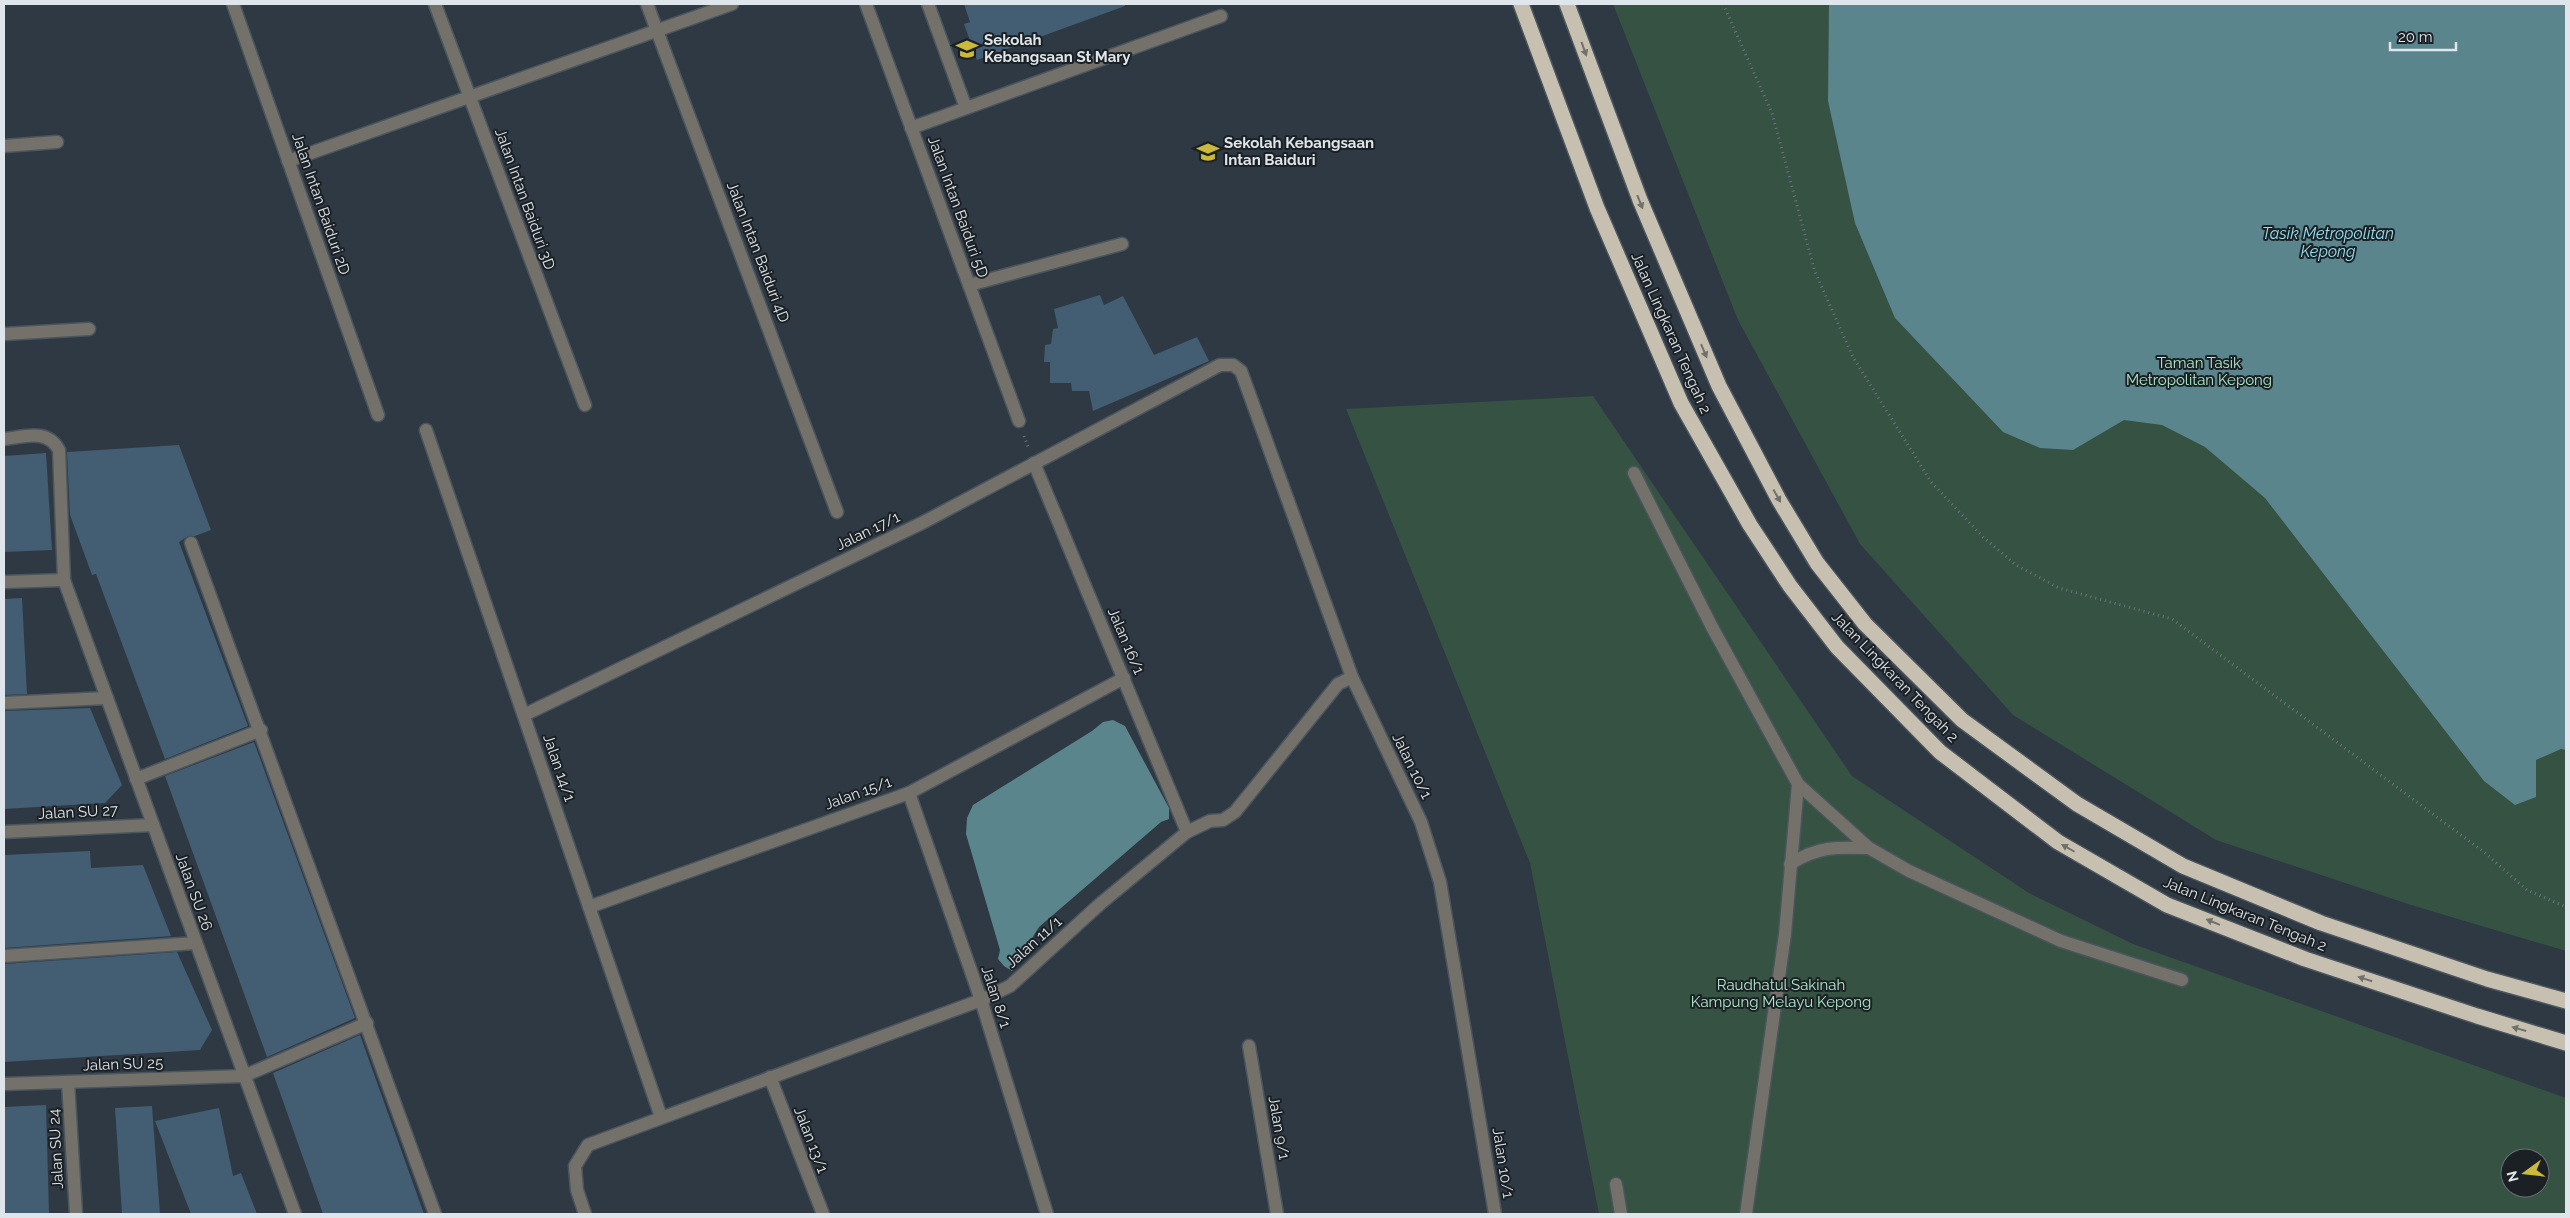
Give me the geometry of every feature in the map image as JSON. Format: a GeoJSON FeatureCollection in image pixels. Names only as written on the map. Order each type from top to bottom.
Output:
{"type":"FeatureCollection","features":[{"type":"Feature","properties":{"kind":"highway","name":"Jalan Lingkaran Tengah 2"},"geometry":{"type":"LineString","coordinates":[[1521,4],[1597,208],[1681,403],[1750,524],[1790,586],[1837,646],[1940,752],[2058,842],[2167,905],[2305,959],[2477,1016],[2566,1042]]}},
{"type":"Feature","properties":{"kind":"highway","name":"Jalan Lingkaran Tengah 2"},"geometry":{"type":"LineString","coordinates":[[1567,4],[1640,200],[1719,386],[1779,500],[1817,563],[1865,624],[1962,720],[2077,804],[2183,866],[2321,924],[2486,979],[2566,1001]]}},
{"type":"Feature","properties":{"kind":"street","name":"Jalan Intan Baiduri 2D"},"geometry":{"type":"LineString","coordinates":[[232,4],[378,415]]}},
{"type":"Feature","properties":{"kind":"street","name":"Jalan Intan Baiduri 3D"},"geometry":{"type":"LineString","coordinates":[[435,4],[585,405]]}},
{"type":"Feature","properties":{"kind":"street","name":"Jalan Intan Baiduri 4D"},"geometry":{"type":"LineString","coordinates":[[647,4],[837,512]]}},
{"type":"Feature","properties":{"kind":"street"},"geometry":{"type":"LineString","coordinates":[[288,161],[732,4]]}},
{"type":"Feature","properties":{"kind":"street","name":"Jalan Intan Baiduri 5D"},"geometry":{"type":"LineString","coordinates":[[866,4],[1019,421]]}},
{"type":"Feature","properties":{"kind":"street"},"geometry":{"type":"LineString","coordinates":[[928,4],[966,108]]}},
{"type":"Feature","properties":{"kind":"street"},"geometry":{"type":"LineString","coordinates":[[911,128],[1221,16]]}},
{"type":"Feature","properties":{"kind":"street"},"geometry":{"type":"LineString","coordinates":[[4,146],[57,142]]}},
{"type":"Feature","properties":{"kind":"street"},"geometry":{"type":"LineString","coordinates":[[969,285],[1122,244]]}},
{"type":"Feature","properties":{"kind":"street"},"geometry":{"type":"LineString","coordinates":[[4,334],[89,329]]}},
{"type":"Feature","properties":{"kind":"street","name":"Jalan 17/1"},"geometry":{"type":"LineString","coordinates":[[524,715],[922,523],[1220,365]]}},
{"type":"Feature","properties":{"kind":"street","name":"Jalan 10/1"},"geometry":{"type":"LineString","coordinates":[[1220,365],[1233,366],[1241,371],[1352,676],[1421,822],[1440,882],[1495,1214]]}},
{"type":"Feature","properties":{"kind":"street","name":"Jalan 14/1"},"geometry":{"type":"LineString","coordinates":[[426,430],[661,1117]]}},
{"type":"Feature","properties":{"kind":"street","name":"Jalan SU 26"},"geometry":{"type":"LineString","coordinates":[[4,439],[45,436],[53,440],[58,450],[64,580],[295,1214]]}},
{"type":"Feature","properties":{"kind":"street","name":"Jalan 16/1"},"geometry":{"type":"LineString","coordinates":[[1034,463],[1187,832]]}},
{"type":"Feature","properties":{"kind":"street"},"geometry":{"type":"LineString","coordinates":[[1634,473],[1712,627],[1798,784],[1870,848],[1909,871],[2061,941],[2182,980]]}},
{"type":"Feature","properties":{"kind":"street"},"geometry":{"type":"LineString","coordinates":[[191,543],[261,730],[435,1214]]}},
{"type":"Feature","properties":{"kind":"street"},"geometry":{"type":"LineString","coordinates":[[4,582],[64,580]]}},
{"type":"Feature","properties":{"kind":"street","name":"Jalan 11/1"},"geometry":{"type":"LineString","coordinates":[[585,1214],[577,1190],[575,1166],[588,1145],[981,1000],[1010,986],[1100,904],[1187,832],[1210,821],[1222,820],[1235,812],[1338,684],[1352,676]]}},
{"type":"Feature","properties":{"kind":"street","name":"Jalan 15/1"},"geometry":{"type":"LineString","coordinates":[[589,907],[909,793],[1124,678]]}},
{"type":"Feature","properties":{"kind":"street"},"geometry":{"type":"LineString","coordinates":[[4,703],[106,698]]}},
{"type":"Feature","properties":{"kind":"street"},"geometry":{"type":"LineString","coordinates":[[136,779],[261,730]]}},
{"type":"Feature","properties":{"kind":"street"},"geometry":{"type":"LineString","coordinates":[[1746,1214],[1785,934],[1798,784]]}},
{"type":"Feature","properties":{"kind":"street","name":"Jalan 8/1"},"geometry":{"type":"LineString","coordinates":[[909,793],[981,1000],[1047,1214]]}},
{"type":"Feature","properties":{"kind":"street","name":"Jalan SU 27"},"geometry":{"type":"LineString","coordinates":[[4,832],[153,825]]}},
{"type":"Feature","properties":{"kind":"street"},"geometry":{"type":"LineString","coordinates":[[1790,864],[1810,852],[1832,846],[1870,848]]}},
{"type":"Feature","properties":{"kind":"street"},"geometry":{"type":"LineString","coordinates":[[4,956],[196,943]]}},
{"type":"Feature","properties":{"kind":"street"},"geometry":{"type":"LineString","coordinates":[[244,1076],[367,1023]]}},
{"type":"Feature","properties":{"kind":"street","name":"Jalan 9/1"},"geometry":{"type":"LineString","coordinates":[[1249,1046],[1277,1214]]}},
{"type":"Feature","properties":{"kind":"street","name":"Jalan SU 25"},"geometry":{"type":"LineString","coordinates":[[4,1084],[244,1076]]}},
{"type":"Feature","properties":{"kind":"street","name":"Jalan 13/1"},"geometry":{"type":"LineString","coordinates":[[770,1078],[823,1214]]}},
{"type":"Feature","properties":{"kind":"street","name":"Jalan SU 24"},"geometry":{"type":"LineString","coordinates":[[68,1082],[76,1214]]}},
{"type":"Feature","properties":{"kind":"street"},"geometry":{"type":"LineString","coordinates":[[1616,1184],[1621,1214]]}},
{"type":"Feature","properties":{"kind":"path"},"geometry":{"type":"LineString","coordinates":[[1722,4],[1772,113],[1815,272],[1853,357],[1931,482],[1957,510],[1983,537],[2016,565],[2058,588],[2172,619],[2485,853],[2527,890],[2566,907]]}},
{"type":"Feature","properties":{"kind":"path"},"geometry":{"type":"LineString","coordinates":[[1019,421],[1034,463]]}},
{"type":"Feature","properties":{"kind":"green space","name":"Taman Tasik Metropolitan Kepong"},"geometry":{"type":"Polygon","coordinates":[[[1613,4],[2566,4],[2566,951],[2411,905],[2216,840],[2013,715],[1860,544],[1738,320],[1613,4]]]}},
{"type":"Feature","properties":{"kind":"green space","name":"Raudhatul Sakinah Kampung Melayu Kepong"},"geometry":{"type":"Polygon","coordinates":[[[1593,396],[1852,776],[2029,893],[2133,944],[2566,1098],[2566,1214],[1599,1214],[1530,863],[1346,409],[1593,396]]]}},
{"type":"Feature","properties":{"kind":"water","name":"Tasik Metropolitan Kepong"},"geometry":{"type":"Polygon","coordinates":[[[1829,4],[2566,4],[2566,750],[2561,749],[2536,760],[2536,797],[2515,805],[2484,781],[2265,498],[2205,447],[2162,425],[2124,420],[2073,450],[2040,448],[2003,432],[1895,318],[1855,223],[1828,101],[1829,4]]]}},
{"type":"Feature","properties":{"kind":"water"},"geometry":{"type":"Polygon","coordinates":[[[1113,720],[1125,726],[1169,808],[1169,819],[1161,822],[1039,927],[1012,971],[998,959],[1000,950],[966,834],[967,818],[973,805],[1092,731],[1103,722],[1113,720]]]}},
{"type":"Feature","properties":{"kind":"building"},"geometry":{"type":"Polygon","coordinates":[[[964,4],[1125,4],[1125,6],[977,60],[964,24],[970,22],[964,4]]]}},
{"type":"Feature","properties":{"kind":"building"},"geometry":{"type":"Polygon","coordinates":[[[1100,295],[1104,305],[1123,296],[1154,355],[1197,337],[1209,361],[1093,411],[1089,391],[1072,391],[1071,383],[1050,383],[1050,362],[1044,362],[1045,345],[1051,344],[1053,329],[1058,328],[1054,309],[1100,295]]]}},
{"type":"Feature","properties":{"kind":"building"},"geometry":{"type":"Polygon","coordinates":[[[179,445],[211,530],[195,536],[188,536],[179,542],[248,726],[165,759],[96,574],[92,575],[70,515],[67,452],[179,445]]]}},
{"type":"Feature","properties":{"kind":"building"},"geometry":{"type":"Polygon","coordinates":[[[46,453],[52,550],[4,552],[4,456],[46,453]]]}},
{"type":"Feature","properties":{"kind":"building"},"geometry":{"type":"Polygon","coordinates":[[[22,598],[27,694],[4,695],[4,599],[22,598]]]}},
{"type":"Feature","properties":{"kind":"building"},"geometry":{"type":"Polygon","coordinates":[[[90,708],[122,785],[105,803],[4,809],[4,711],[90,708]]]}},
{"type":"Feature","properties":{"kind":"building"},"geometry":{"type":"Polygon","coordinates":[[[254,742],[355,1018],[267,1057],[165,776],[254,742]]]}},
{"type":"Feature","properties":{"kind":"building"},"geometry":{"type":"Polygon","coordinates":[[[90,851],[91,868],[143,865],[171,936],[4,948],[4,855],[90,851]]]}},
{"type":"Feature","properties":{"kind":"building"},"geometry":{"type":"Polygon","coordinates":[[[177,952],[212,1030],[200,1050],[4,1062],[4,964],[177,952]]]}},
{"type":"Feature","properties":{"kind":"building"},"geometry":{"type":"Polygon","coordinates":[[[360,1035],[424,1214],[323,1214],[273,1073],[360,1035]]]}},
{"type":"Feature","properties":{"kind":"building"},"geometry":{"type":"Polygon","coordinates":[[[46,1105],[49,1214],[4,1214],[4,1107],[46,1105]]]}},
{"type":"Feature","properties":{"kind":"building"},"geometry":{"type":"Polygon","coordinates":[[[152,1106],[160,1214],[122,1214],[115,1108],[152,1106]]]}},
{"type":"Feature","properties":{"kind":"building"},"geometry":{"type":"Polygon","coordinates":[[[219,1108],[233,1176],[241,1173],[257,1214],[191,1214],[155,1121],[219,1108]]]}},
{"type":"Feature","properties":{"kind":"place","name":"Sekolah Kebangsaan St Mary"},"geometry":{"type":"Point","coordinates":[967,49]}},
{"type":"Feature","properties":{"kind":"place","name":"Sekolah Kebangsaan Intan Baiduri"},"geometry":{"type":"Point","coordinates":[1208,152]}}]}
